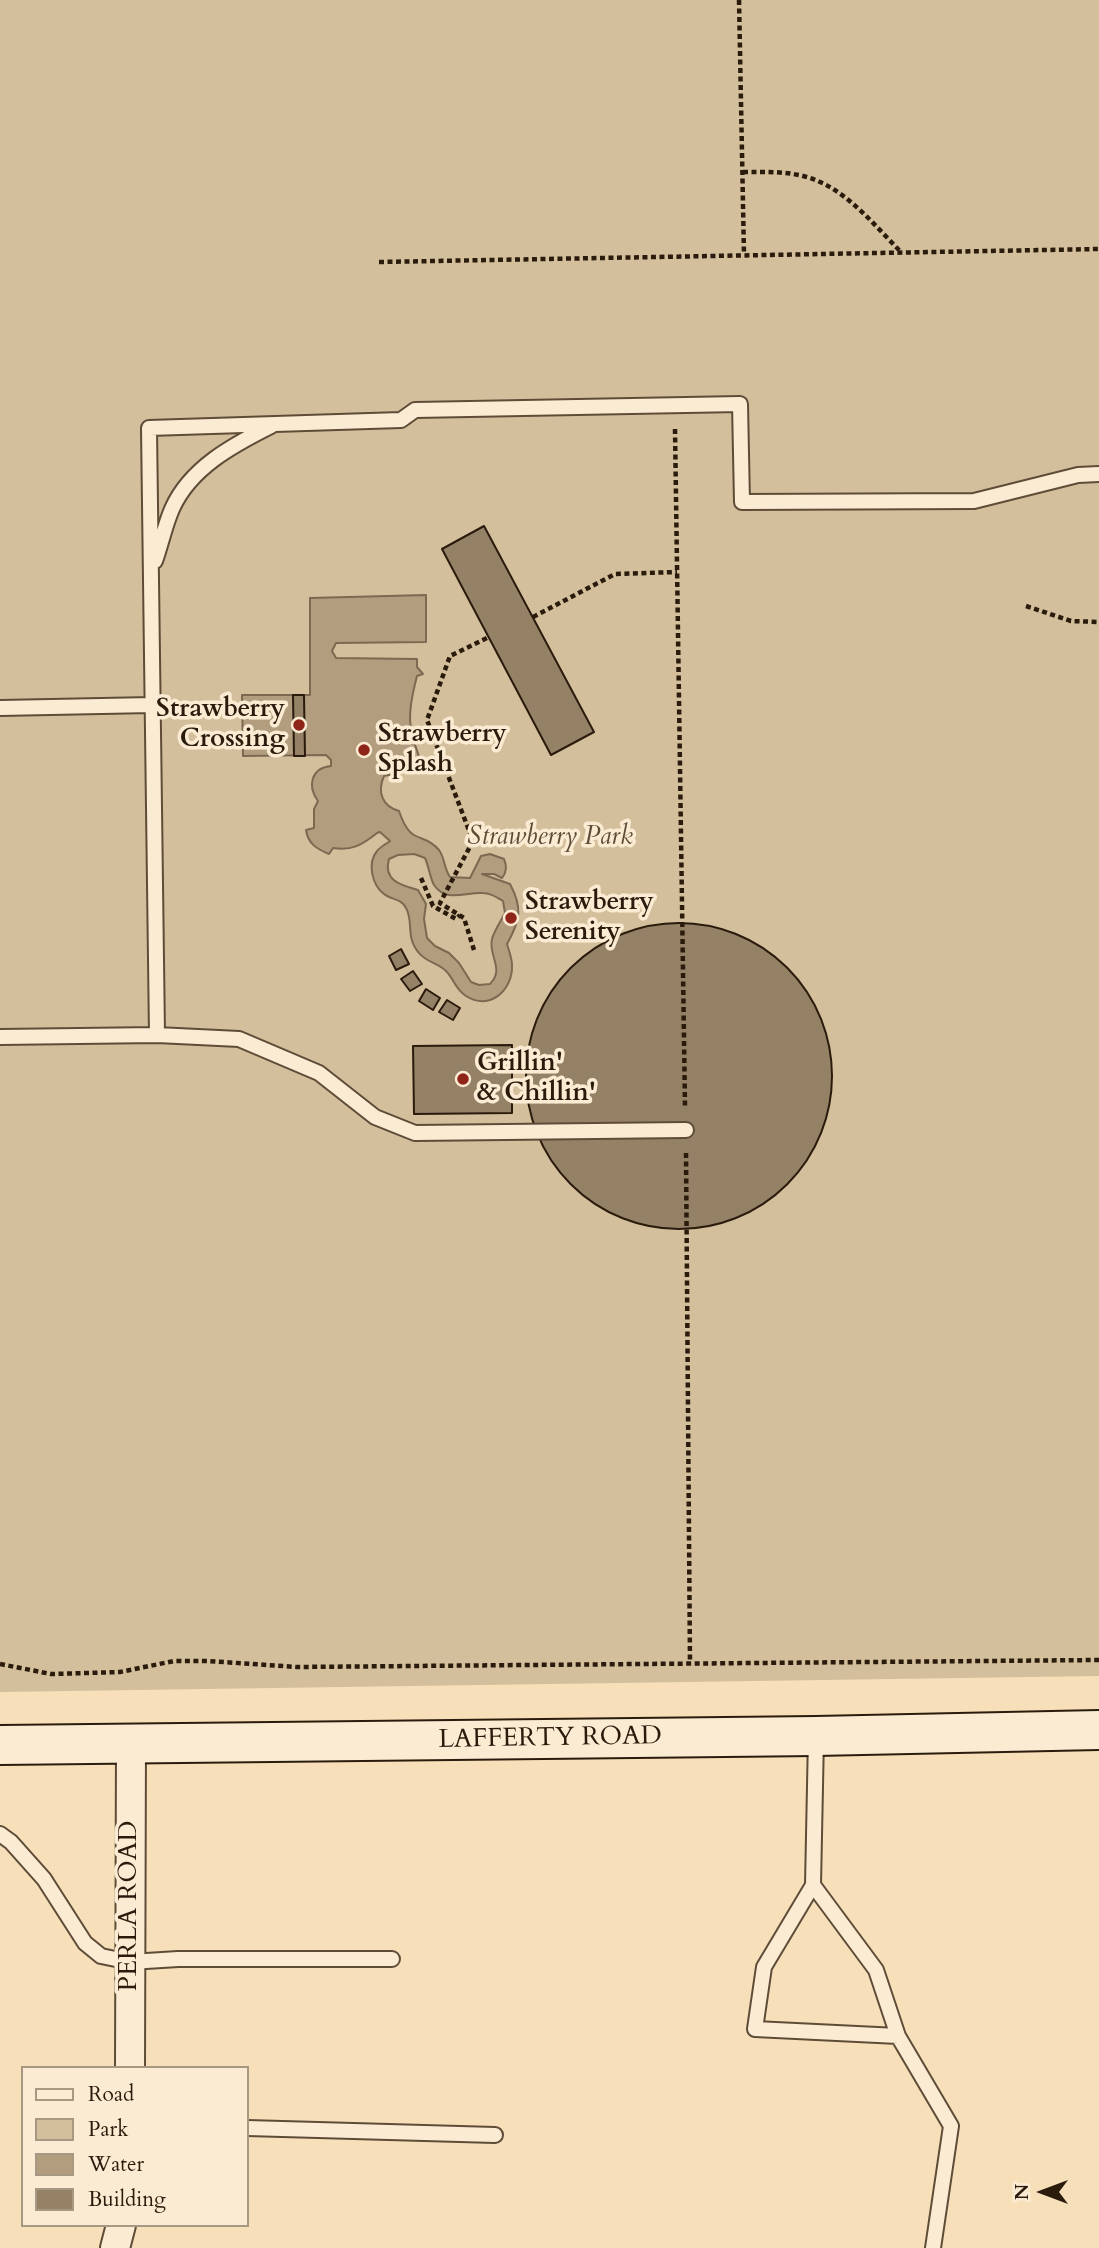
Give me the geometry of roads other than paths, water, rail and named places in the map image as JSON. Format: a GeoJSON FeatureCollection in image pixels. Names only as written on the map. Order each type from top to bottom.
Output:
{"type":"FeatureCollection","features":[{"type":"Feature","properties":{"kind":"street","name":"LAFFERTY ROAD"},"geometry":{"type":"LineString","coordinates":[[0,1745],[816,1736],[1099,1730]]}},
{"type":"Feature","properties":{"kind":"street","name":"PERLA ROAD"},"geometry":{"type":"LineString","coordinates":[[130,2066],[131,1744]]}},
{"type":"Feature","properties":{"kind":"street"},"geometry":{"type":"LineString","coordinates":[[115,2248],[120,2227]]}},
{"type":"Feature","properties":{"kind":"lane"},"geometry":{"type":"LineString","coordinates":[[157,1035],[149,428],[401,420],[415,410],[740,404],[742,502],[974,501],[1078,475],[1099,474]]}},
{"type":"Feature","properties":{"kind":"lane"},"geometry":{"type":"LineString","coordinates":[[152,572],[172,508],[188,484],[212,460],[274,424]]}},
{"type":"Feature","properties":{"kind":"lane"},"geometry":{"type":"LineString","coordinates":[[0,708],[152,705]]}},
{"type":"Feature","properties":{"kind":"lane"},"geometry":{"type":"LineString","coordinates":[[0,1037],[157,1035],[240,1039],[319,1073],[375,1118],[415,1133],[685,1130]]}},
{"type":"Feature","properties":{"kind":"lane"},"geometry":{"type":"LineString","coordinates":[[816,1736],[813,1885],[764,1967],[755,2029],[898,2036]]}},
{"type":"Feature","properties":{"kind":"lane"},"geometry":{"type":"LineString","coordinates":[[0,1834],[11,1842],[44,1879],[85,1942],[101,1956],[130,1962],[178,1959],[392,1959]]}},
{"type":"Feature","properties":{"kind":"lane"},"geometry":{"type":"LineString","coordinates":[[813,1885],[876,1970],[898,2036],[951,2126],[933,2248]]}},
{"type":"Feature","properties":{"kind":"lane"},"geometry":{"type":"LineString","coordinates":[[248,2128],[495,2135]]}},
{"type":"Feature","properties":{"kind":"water"},"geometry":{"type":"Polygon","coordinates":[[[426,595],[426,642],[336,643],[332,651],[336,658],[417,659],[417,667],[423,674],[417,676],[410,720],[413,740],[422,764],[410,771],[384,776],[382,798],[388,806],[399,811],[408,830],[439,850],[450,877],[470,878],[481,856],[490,854],[504,859],[506,869],[502,878],[494,874],[482,874],[510,884],[518,907],[515,928],[507,944],[512,962],[511,974],[504,990],[491,1000],[475,1000],[466,996],[446,971],[422,956],[415,947],[406,908],[401,902],[384,894],[374,880],[374,856],[390,841],[380,832],[356,846],[346,849],[333,848],[329,854],[311,842],[306,830],[314,828],[314,809],[318,801],[312,784],[319,770],[331,766],[331,760],[326,755],[243,756],[242,695],[310,695],[310,598],[426,595]],[[414,854],[398,855],[389,859],[391,877],[418,890],[426,904],[424,919],[427,938],[459,963],[471,982],[479,985],[490,984],[496,973],[491,945],[505,913],[503,901],[485,893],[444,894],[434,885],[425,858],[414,854]]]}},
{"type":"Feature","properties":{"kind":"place","name":"Strawberry Crossing"},"geometry":{"type":"Point","coordinates":[299,725]}},
{"type":"Feature","properties":{"kind":"place","name":"Strawberry Splash"},"geometry":{"type":"Point","coordinates":[364,750]}},
{"type":"Feature","properties":{"kind":"place","name":"Strawberry Serenity"},"geometry":{"type":"Point","coordinates":[511,918]}},
{"type":"Feature","properties":{"kind":"place","name":"Grillin' & Chillin'"},"geometry":{"type":"Point","coordinates":[463,1079]}},
{"type":"Feature","properties":{"kind":"park label","name":"Strawberry Park"},"geometry":{"type":"Point","coordinates":[550,838]}}]}
